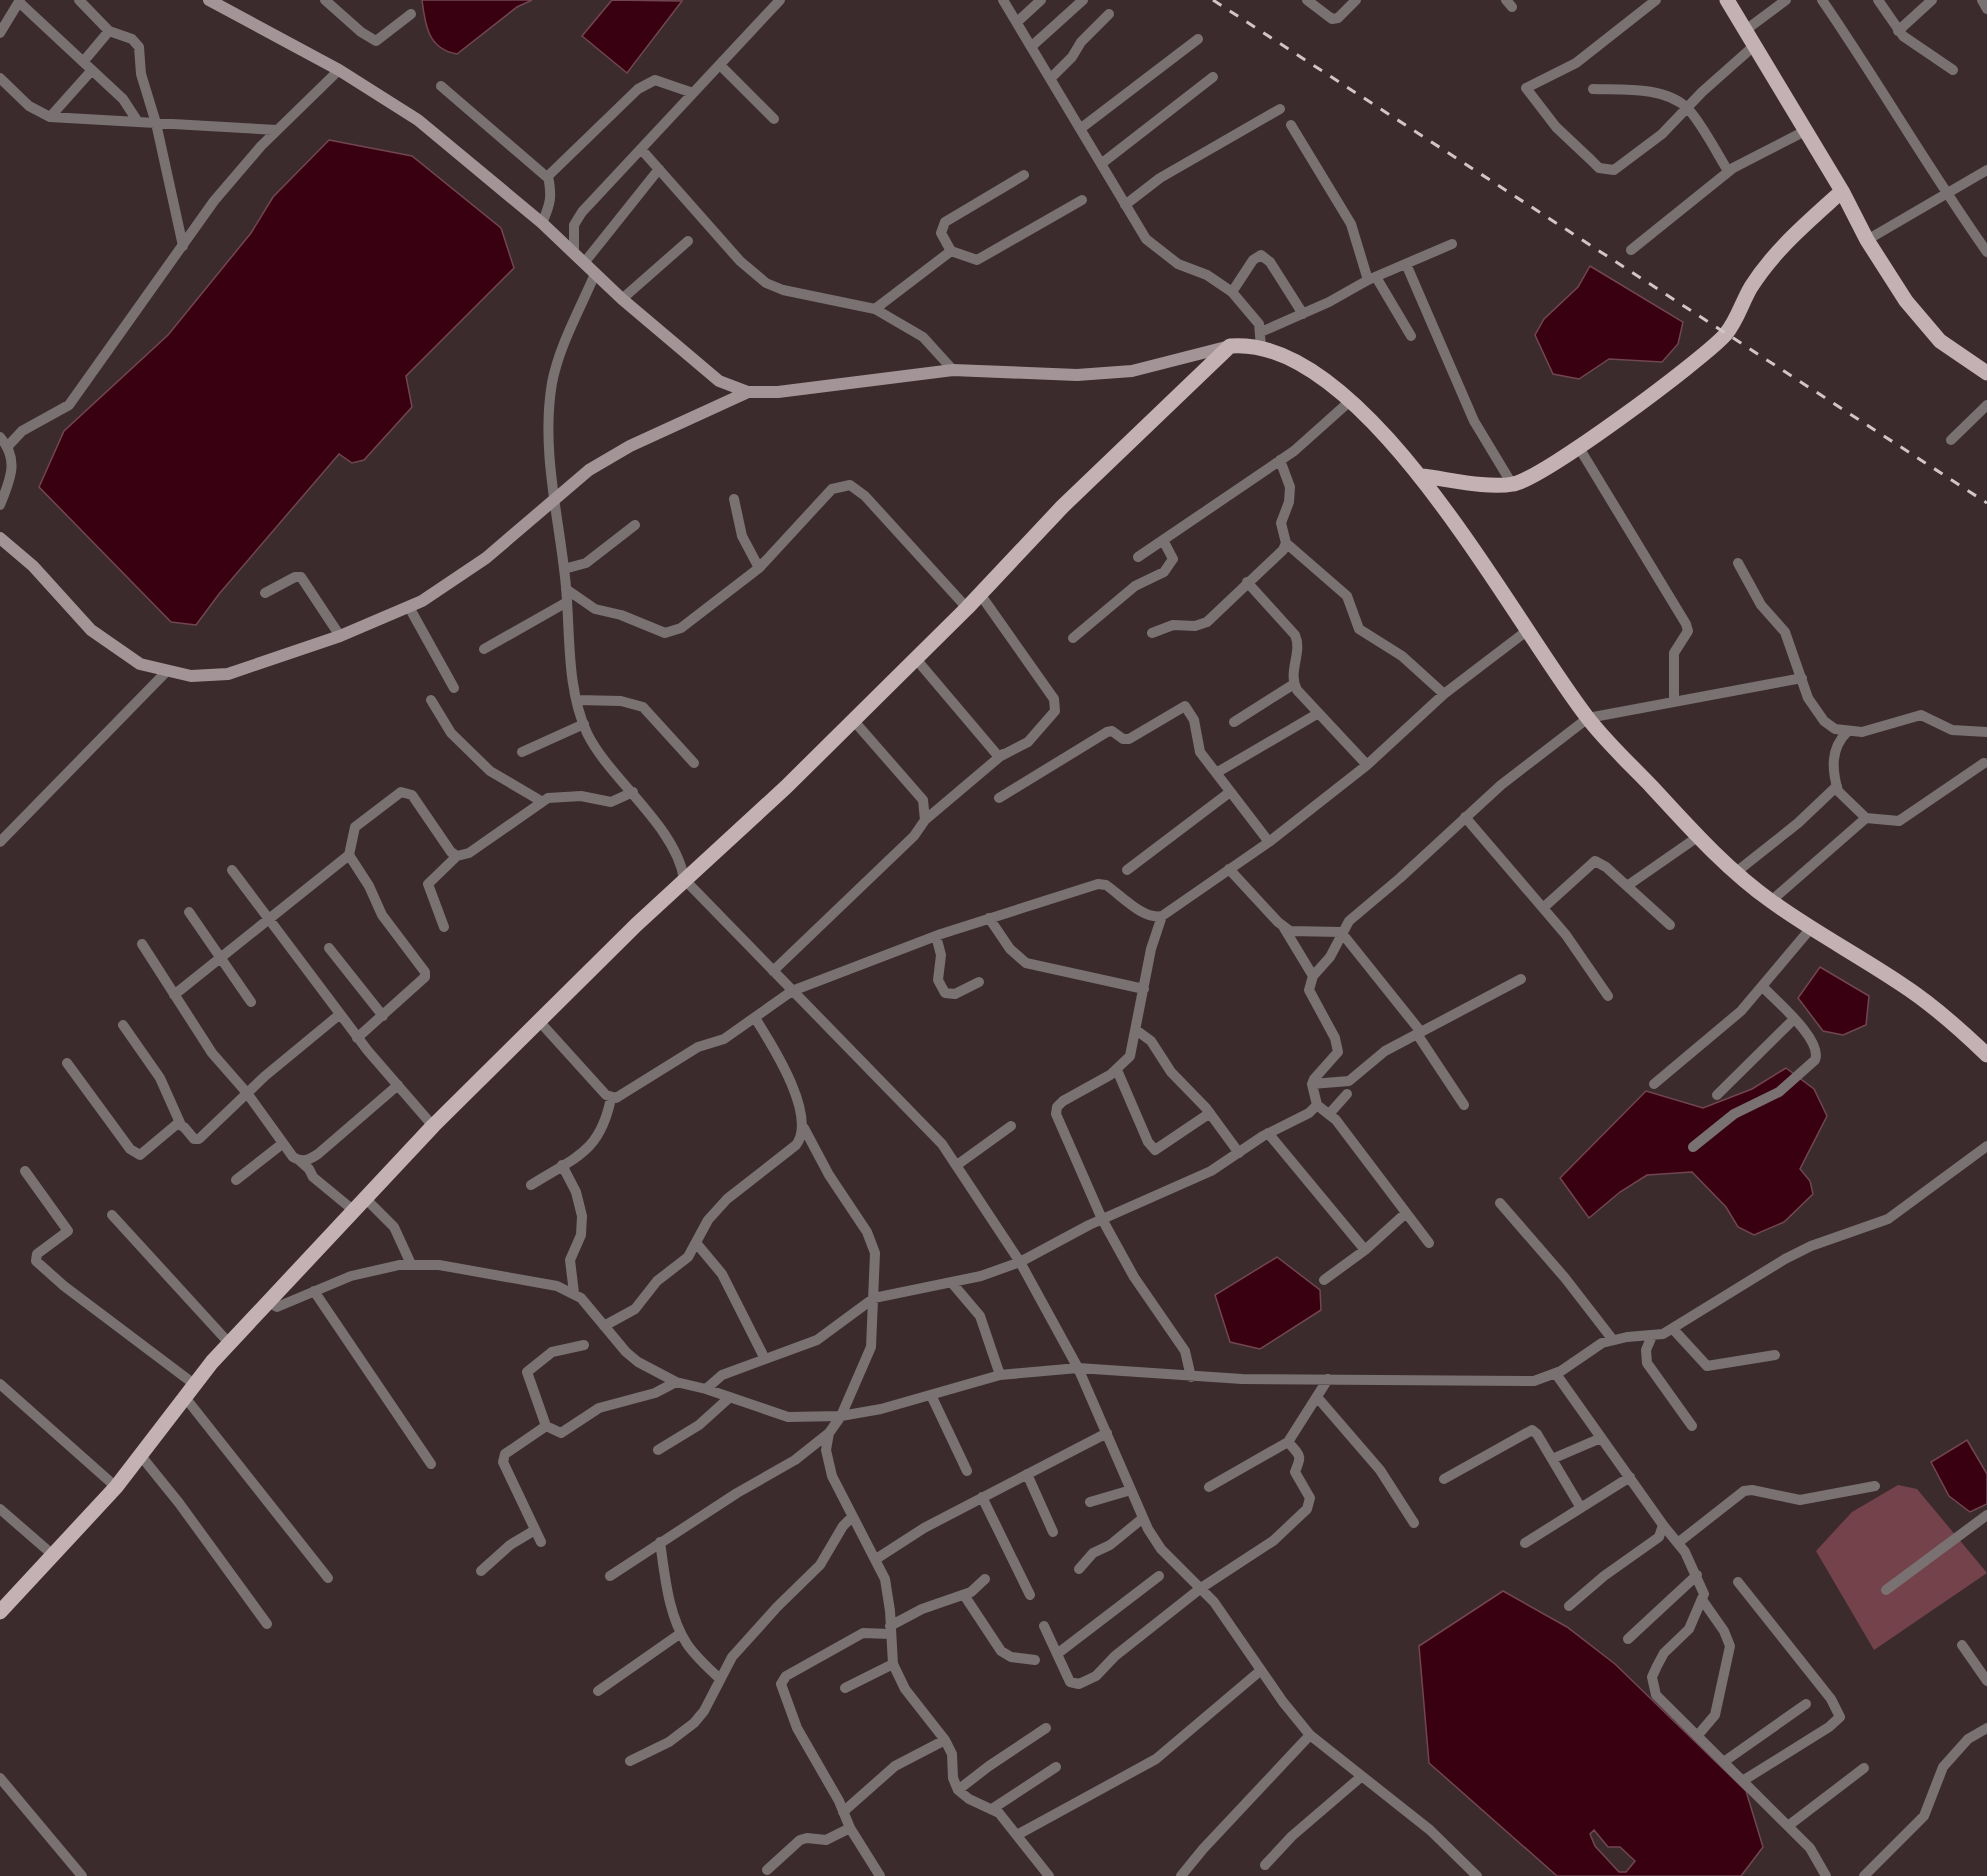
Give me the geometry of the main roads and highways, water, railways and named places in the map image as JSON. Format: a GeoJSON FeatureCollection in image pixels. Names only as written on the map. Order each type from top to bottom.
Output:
{"type":"FeatureCollection","features":[{"type":"Feature","properties":{"kind":"main road"},"geometry":{"type":"LineString","coordinates":[[1728,0],[1842,191],[1867,240],[1906,301],[1927,328],[1987,373]]}},
{"type":"Feature","properties":{"kind":"main road"},"geometry":{"type":"LineString","coordinates":[[219,2],[339,70],[418,120],[542,223],[622,299],[719,381],[748,392],[778,392],[953,370],[1077,375],[1132,371],[1261,339],[1313,370],[1350,401],[1422,476],[1588,718],[1736,873],[1771,901],[1811,928],[1902,984],[1986,1052]]}},
{"type":"Feature","properties":{"kind":"main road"},"geometry":{"type":"LineString","coordinates":[[1422,476],[1512,484],[1528,479],[1578,446],[1689,366],[1725,334],[1751,287],[1780,248],[1842,191]]}},
{"type":"Feature","properties":{"kind":"main road"},"geometry":{"type":"LineString","coordinates":[[0,1612],[116,1487],[184,1396],[229,1344],[434,1126],[684,879],[786,787],[854,721],[967,608],[1062,507],[1230,346]]}},
{"type":"Feature","properties":{"kind":"main road"},"geometry":{"type":"LineString","coordinates":[[0,538],[33,566],[91,630],[140,664],[191,676],[228,674],[340,636],[433,595],[486,558],[590,470],[617,453],[748,392]]}},
{"type":"Feature","properties":{"kind":"railway"},"geometry":{"type":"LineString","coordinates":[[1213,0],[1987,503]]}}]}
